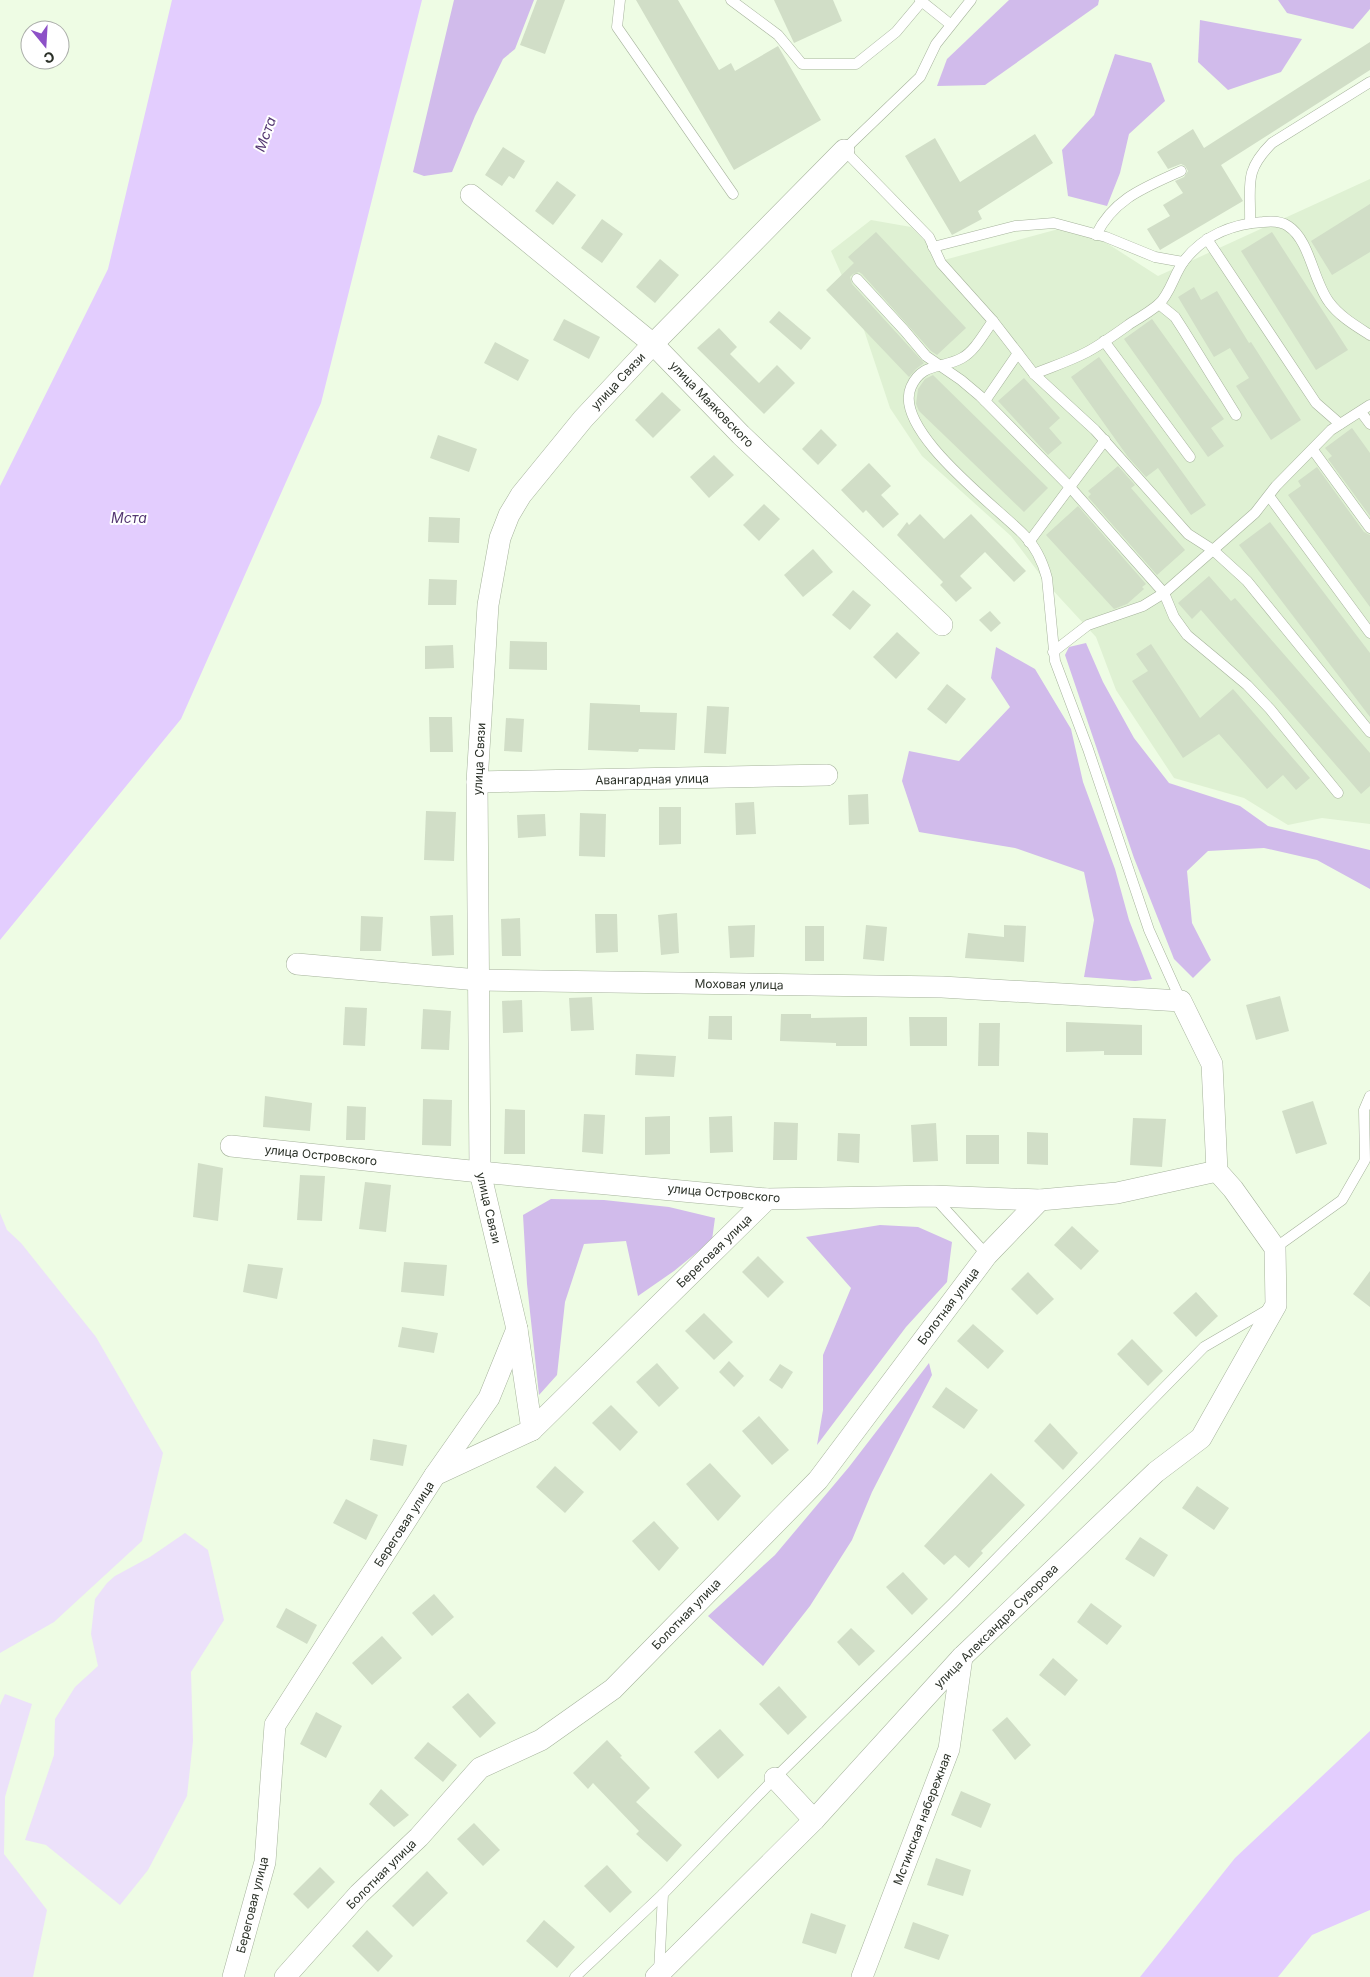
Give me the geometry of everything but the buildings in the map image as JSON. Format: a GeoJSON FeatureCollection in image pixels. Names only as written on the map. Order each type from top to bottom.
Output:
{"type":"FeatureCollection","features":[{"type":"Feature","properties":{"kind":"street","name":"улица Связи"},"geometry":{"type":"LineString","coordinates":[[532,1430],[517,1329],[480,1172],[477,782],[488,605],[496,556],[509,515],[521,496],[583,419],[653,344],[844,150]]}},
{"type":"Feature","properties":{"kind":"street","name":"улица Маяковского"},"geometry":{"type":"LineString","coordinates":[[471,195],[653,344],[741,435],[942,626]]}},
{"type":"Feature","properties":{"kind":"street","name":"Авангардная улица"},"geometry":{"type":"LineString","coordinates":[[477,782],[826,775]]}},
{"type":"Feature","properties":{"kind":"street","name":"Моховая улица"},"geometry":{"type":"LineString","coordinates":[[297,964],[478,980],[942,987],[1181,1001]]}},
{"type":"Feature","properties":{"kind":"street"},"geometry":{"type":"LineString","coordinates":[[1181,1001],[1212,1064],[1217,1171],[1274,1248],[1276,1305]]}},
{"type":"Feature","properties":{"kind":"street","name":"улица Островского"},"geometry":{"type":"LineString","coordinates":[[231,1146],[767,1199],[933,1196],[1040,1200],[1117,1193],[1217,1171]]}},
{"type":"Feature","properties":{"kind":"street","name":"Береговая улица"},"geometry":{"type":"LineString","coordinates":[[233,1977],[265,1862],[275,1726],[436,1475],[532,1430],[767,1199]]}},
{"type":"Feature","properties":{"kind":"street","name":"Болотная улица"},"geometry":{"type":"LineString","coordinates":[[285,1977],[359,1894],[420,1837],[480,1768],[541,1740],[613,1690],[818,1480],[987,1254],[1040,1200]]}},
{"type":"Feature","properties":{"kind":"street","name":"улица Александра Суворова"},"geometry":{"type":"LineString","coordinates":[[657,1976],[814,1820],[962,1657],[1156,1472],[1201,1438],[1276,1305]]}},
{"type":"Feature","properties":{"kind":"street"},"geometry":{"type":"LineString","coordinates":[[436,1475],[489,1398],[517,1329]]}},
{"type":"Feature","properties":{"kind":"street","name":"Мстинская набережная"},"geometry":{"type":"LineString","coordinates":[[862,1977],[949,1749],[962,1657]]}},
{"type":"Feature","properties":{"kind":"street"},"geometry":{"type":"LineString","coordinates":[[775,1778],[814,1820]]}},
{"type":"Feature","properties":{"kind":"lane"},"geometry":{"type":"LineString","coordinates":[[620,0],[617,27],[733,194]]}},
{"type":"Feature","properties":{"kind":"lane"},"geometry":{"type":"LineString","coordinates":[[731,0],[778,35],[802,64],[856,64],[896,32],[921,0],[950,24]]}},
{"type":"Feature","properties":{"kind":"lane"},"geometry":{"type":"LineString","coordinates":[[971,0],[936,44],[920,77],[844,150],[929,237],[941,263],[992,321],[1034,374],[1105,440],[1188,534],[1213,550],[1247,581],[1370,732]]}},
{"type":"Feature","properties":{"kind":"lane"},"geometry":{"type":"LineString","coordinates":[[1250,223],[1250,179],[1253,166],[1260,155],[1272,143],[1370,82]]}},
{"type":"Feature","properties":{"kind":"lane"},"geometry":{"type":"LineString","coordinates":[[1096,235],[1103,220],[1121,202],[1181,171]]}},
{"type":"Feature","properties":{"kind":"lane"},"geometry":{"type":"LineString","coordinates":[[1034,374],[1086,352],[1159,304],[1166,295],[1183,262],[1207,239],[1226,229],[1250,223],[1280,222],[1292,229],[1306,249],[1320,287],[1329,302],[1344,316],[1370,335]]}},
{"type":"Feature","properties":{"kind":"lane"},"geometry":{"type":"LineString","coordinates":[[933,247],[1015,226],[1054,224],[1134,247],[1155,257],[1183,262]]}},
{"type":"Feature","properties":{"kind":"lane"},"geometry":{"type":"LineString","coordinates":[[1207,239],[1316,403],[1340,424]]}},
{"type":"Feature","properties":{"kind":"lane"},"geometry":{"type":"LineString","coordinates":[[858,279],[926,356],[961,380],[985,401],[1070,486],[1164,593],[1174,617],[1187,635],[1247,685],[1338,793]]}},
{"type":"Feature","properties":{"kind":"lane"},"geometry":{"type":"LineString","coordinates":[[1159,304],[1175,317],[1184,330],[1236,416]]}},
{"type":"Feature","properties":{"kind":"lane"},"geometry":{"type":"LineString","coordinates":[[992,321],[972,351],[962,358],[949,363],[927,368],[919,375],[911,386],[908,397],[910,410],[931,445],[951,469],[1025,536],[1041,561],[1047,578],[1053,652],[1149,930],[1181,1001]]}},
{"type":"Feature","properties":{"kind":"lane"},"geometry":{"type":"LineString","coordinates":[[1104,341],[1190,457]]}},
{"type":"Feature","properties":{"kind":"lane"},"geometry":{"type":"LineString","coordinates":[[985,401],[1018,353]]}},
{"type":"Feature","properties":{"kind":"lane"},"geometry":{"type":"LineString","coordinates":[[1053,652],[1088,625],[1143,606],[1164,593],[1255,513],[1276,486],[1331,430],[1370,405]]}},
{"type":"Feature","properties":{"kind":"lane"},"geometry":{"type":"LineString","coordinates":[[1361,412],[1370,424]]}},
{"type":"Feature","properties":{"kind":"lane"},"geometry":{"type":"LineString","coordinates":[[1029,542],[1105,440]]}},
{"type":"Feature","properties":{"kind":"lane"},"geometry":{"type":"LineString","coordinates":[[1313,450],[1370,528]]}},
{"type":"Feature","properties":{"kind":"lane"},"geometry":{"type":"LineString","coordinates":[[1269,496],[1370,633]]}},
{"type":"Feature","properties":{"kind":"lane"},"geometry":{"type":"LineString","coordinates":[[1274,1248],[1342,1200],[1365,1160],[1364,1110],[1370,1096]]}},
{"type":"Feature","properties":{"kind":"lane"},"geometry":{"type":"LineString","coordinates":[[933,1196],[987,1254]]}},
{"type":"Feature","properties":{"kind":"lane"},"geometry":{"type":"LineString","coordinates":[[575,1977],[663,1894],[775,1778],[953,1603],[1204,1347],[1276,1305]]}},
{"type":"Feature","properties":{"kind":"lane"},"geometry":{"type":"LineString","coordinates":[[657,1976],[663,1894]]}},
{"type":"Feature","properties":{"kind":"shaded area"},"geometry":{"type":"Polygon","coordinates":[[[454,0],[534,0],[515,49],[503,59],[475,116],[452,172],[424,176],[413,172],[454,0]]]}},
{"type":"Feature","properties":{"kind":"shaded area"},"geometry":{"type":"Polygon","coordinates":[[[1009,0],[1099,0],[1098,5],[985,85],[937,86],[947,59],[1009,0]]]}},
{"type":"Feature","properties":{"kind":"shaded area"},"geometry":{"type":"Polygon","coordinates":[[[1278,0],[1370,0],[1370,9],[1353,29],[1287,13],[1278,0]]]}},
{"type":"Feature","properties":{"kind":"shaded area"},"geometry":{"type":"Polygon","coordinates":[[[1200,20],[1302,39],[1281,72],[1228,90],[1198,62],[1200,20]]]}},
{"type":"Feature","properties":{"kind":"shaded area"},"geometry":{"type":"Polygon","coordinates":[[[1115,54],[1151,63],[1165,101],[1129,134],[1120,173],[1107,206],[1068,196],[1062,150],[1094,115],[1115,54]]]}},
{"type":"Feature","properties":{"kind":"shaded area"},"geometry":{"type":"Polygon","coordinates":[[[1370,179],[1370,824],[1322,818],[1288,825],[1244,798],[1174,778],[1116,690],[1096,637],[1048,585],[1011,536],[922,456],[890,408],[858,312],[831,251],[871,220],[911,227],[944,260],[1077,224],[1158,276],[1370,179]]]}},
{"type":"Feature","properties":{"kind":"shaded area"},"geometry":{"type":"Polygon","coordinates":[[[1086,643],[1103,682],[1134,738],[1169,783],[1240,806],[1268,826],[1370,850],[1370,889],[1317,860],[1264,848],[1208,851],[1187,871],[1192,923],[1211,960],[1193,978],[1174,959],[1134,858],[1065,655],[1069,647],[1086,643]]]}},
{"type":"Feature","properties":{"kind":"shaded area"},"geometry":{"type":"Polygon","coordinates":[[[996,647],[1035,669],[1071,729],[1083,782],[1115,869],[1129,920],[1152,979],[1135,981],[1084,977],[1094,920],[1084,872],[1015,848],[919,832],[902,781],[909,751],[959,761],[1010,707],[991,678],[996,647]]]}},
{"type":"Feature","properties":{"kind":"shaded area"},"geometry":{"type":"Polygon","coordinates":[[[551,1199],[604,1200],[669,1207],[715,1218],[712,1240],[674,1271],[638,1296],[626,1241],[584,1244],[565,1302],[557,1375],[539,1395],[527,1284],[523,1215],[551,1199]]]}},
{"type":"Feature","properties":{"kind":"shaded area"},"geometry":{"type":"Polygon","coordinates":[[[0,1213],[7,1230],[21,1243],[96,1337],[163,1453],[142,1541],[54,1622],[0,1653],[0,1213]]]}},
{"type":"Feature","properties":{"kind":"shaded area"},"geometry":{"type":"Polygon","coordinates":[[[880,1225],[918,1227],[952,1242],[947,1282],[906,1327],[817,1445],[823,1410],[823,1355],[851,1288],[806,1237],[880,1225]]]}},
{"type":"Feature","properties":{"kind":"shaded area"},"geometry":{"type":"Polygon","coordinates":[[[929,1363],[932,1375],[872,1492],[852,1540],[810,1606],[763,1666],[708,1616],[775,1555],[849,1467],[929,1363]]]}},
{"type":"Feature","properties":{"kind":"shaded area"},"geometry":{"type":"Polygon","coordinates":[[[185,1533],[208,1550],[224,1620],[191,1672],[193,1741],[187,1796],[148,1870],[120,1905],[46,1845],[25,1840],[54,1755],[55,1719],[75,1687],[98,1666],[91,1634],[95,1599],[115,1576],[150,1557],[185,1533]]]}},
{"type":"Feature","properties":{"kind":"shaded area"},"geometry":{"type":"Polygon","coordinates":[[[5,1694],[32,1704],[5,1797],[4,1854],[47,1910],[33,1977],[0,1977],[0,1705],[5,1694]]]}},
{"type":"Feature","properties":{"kind":"water","name":"Мста"},"geometry":{"type":"Polygon","coordinates":[[[172,0],[422,0],[321,403],[181,719],[0,940],[0,486],[108,269],[172,0]]]}},
{"type":"Feature","properties":{"kind":"water"},"geometry":{"type":"Polygon","coordinates":[[[1370,1731],[1370,1910],[1312,1935],[1278,1977],[1140,1977],[1235,1858],[1370,1731]]]}}]}
